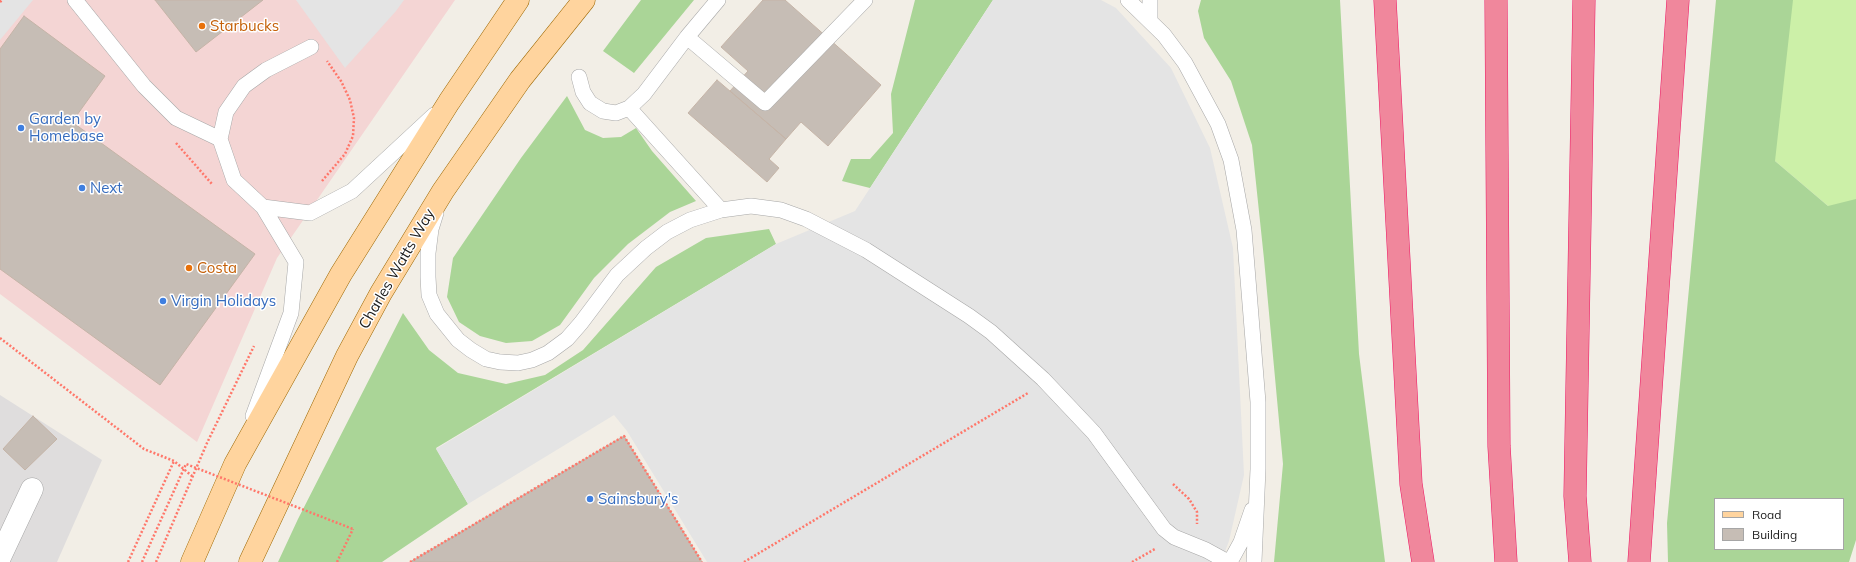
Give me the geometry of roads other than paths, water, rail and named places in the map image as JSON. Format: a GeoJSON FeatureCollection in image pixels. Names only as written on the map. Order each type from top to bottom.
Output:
{"type":"FeatureCollection","features":[{"type":"Feature","properties":{"kind":"highway"},"geometry":{"type":"LineString","coordinates":[[1385,0],[1411,484],[1423,562]]}},
{"type":"Feature","properties":{"kind":"highway"},"geometry":{"type":"LineString","coordinates":[[1496,0],[1499,446],[1506,562]]}},
{"type":"Feature","properties":{"kind":"highway"},"geometry":{"type":"LineString","coordinates":[[1580,562],[1575,496],[1584,0]]}},
{"type":"Feature","properties":{"kind":"highway"},"geometry":{"type":"LineString","coordinates":[[1639,562],[1678,0]]}},
{"type":"Feature","properties":{"kind":"main road"},"geometry":{"type":"LineString","coordinates":[[192,562],[235,464],[341,274],[449,102],[518,0]]}},
{"type":"Feature","properties":{"kind":"main road","name":"Charles Watts Way"},"geometry":{"type":"LineString","coordinates":[[250,562],[347,356],[381,293],[443,191],[520,80],[584,0]]}},
{"type":"Feature","properties":{"kind":"street"},"geometry":{"type":"LineString","coordinates":[[0,557],[32,489]]}},
{"type":"Feature","properties":{"kind":"lane"},"geometry":{"type":"LineString","coordinates":[[75,0],[144,86],[176,118],[220,139]]}},
{"type":"Feature","properties":{"kind":"lane"},"geometry":{"type":"LineString","coordinates":[[579,77],[583,92],[590,103],[603,111],[616,113],[629,108],[644,94],[687,37],[718,0]]}},
{"type":"Feature","properties":{"kind":"lane"},"geometry":{"type":"LineString","coordinates":[[687,37],[765,104],[865,0]]}},
{"type":"Feature","properties":{"kind":"lane"},"geometry":{"type":"LineString","coordinates":[[1128,0],[1150,21],[1185,63],[1202,91],[1218,124],[1231,160],[1245,237],[1258,402],[1258,469],[1254,562]]}},
{"type":"Feature","properties":{"kind":"lane"},"geometry":{"type":"LineString","coordinates":[[1150,0],[1150,21]]}},
{"type":"Feature","properties":{"kind":"lane"},"geometry":{"type":"LineString","coordinates":[[235,464],[291,313],[296,262],[263,207],[234,180],[220,139],[226,112],[244,86],[266,70],[311,46]]}},
{"type":"Feature","properties":{"kind":"lane"},"geometry":{"type":"LineString","coordinates":[[263,207],[310,213],[352,191],[449,102]]}},
{"type":"Feature","properties":{"kind":"lane"},"geometry":{"type":"LineString","coordinates":[[629,108],[721,210]]}},
{"type":"Feature","properties":{"kind":"lane"},"geometry":{"type":"LineString","coordinates":[[443,191],[431,229],[428,253],[429,295],[437,314],[458,340],[481,356],[500,362],[518,363],[532,360],[548,353],[567,339],[617,275],[646,248],[667,232],[690,220],[721,210],[751,206],[781,210],[806,219],[844,238],[969,316],[991,332],[1043,378],[1094,433],[1164,529],[1174,537],[1206,550],[1229,562],[1249,521],[1254,504],[1258,469]]}},
{"type":"Feature","properties":{"kind":"place","name":"Starbucks"},"geometry":{"type":"Point","coordinates":[202,26]}},
{"type":"Feature","properties":{"kind":"place","name":"Garden by Homebase"},"geometry":{"type":"Point","coordinates":[21,128]}},
{"type":"Feature","properties":{"kind":"place","name":"Next"},"geometry":{"type":"Point","coordinates":[82,188]}},
{"type":"Feature","properties":{"kind":"place","name":"Costa"},"geometry":{"type":"Point","coordinates":[189,268]}},
{"type":"Feature","properties":{"kind":"place","name":"Virgin Holidays"},"geometry":{"type":"Point","coordinates":[163,301]}},
{"type":"Feature","properties":{"kind":"place","name":"Sainsbury's"},"geometry":{"type":"Point","coordinates":[590,499]}}]}
